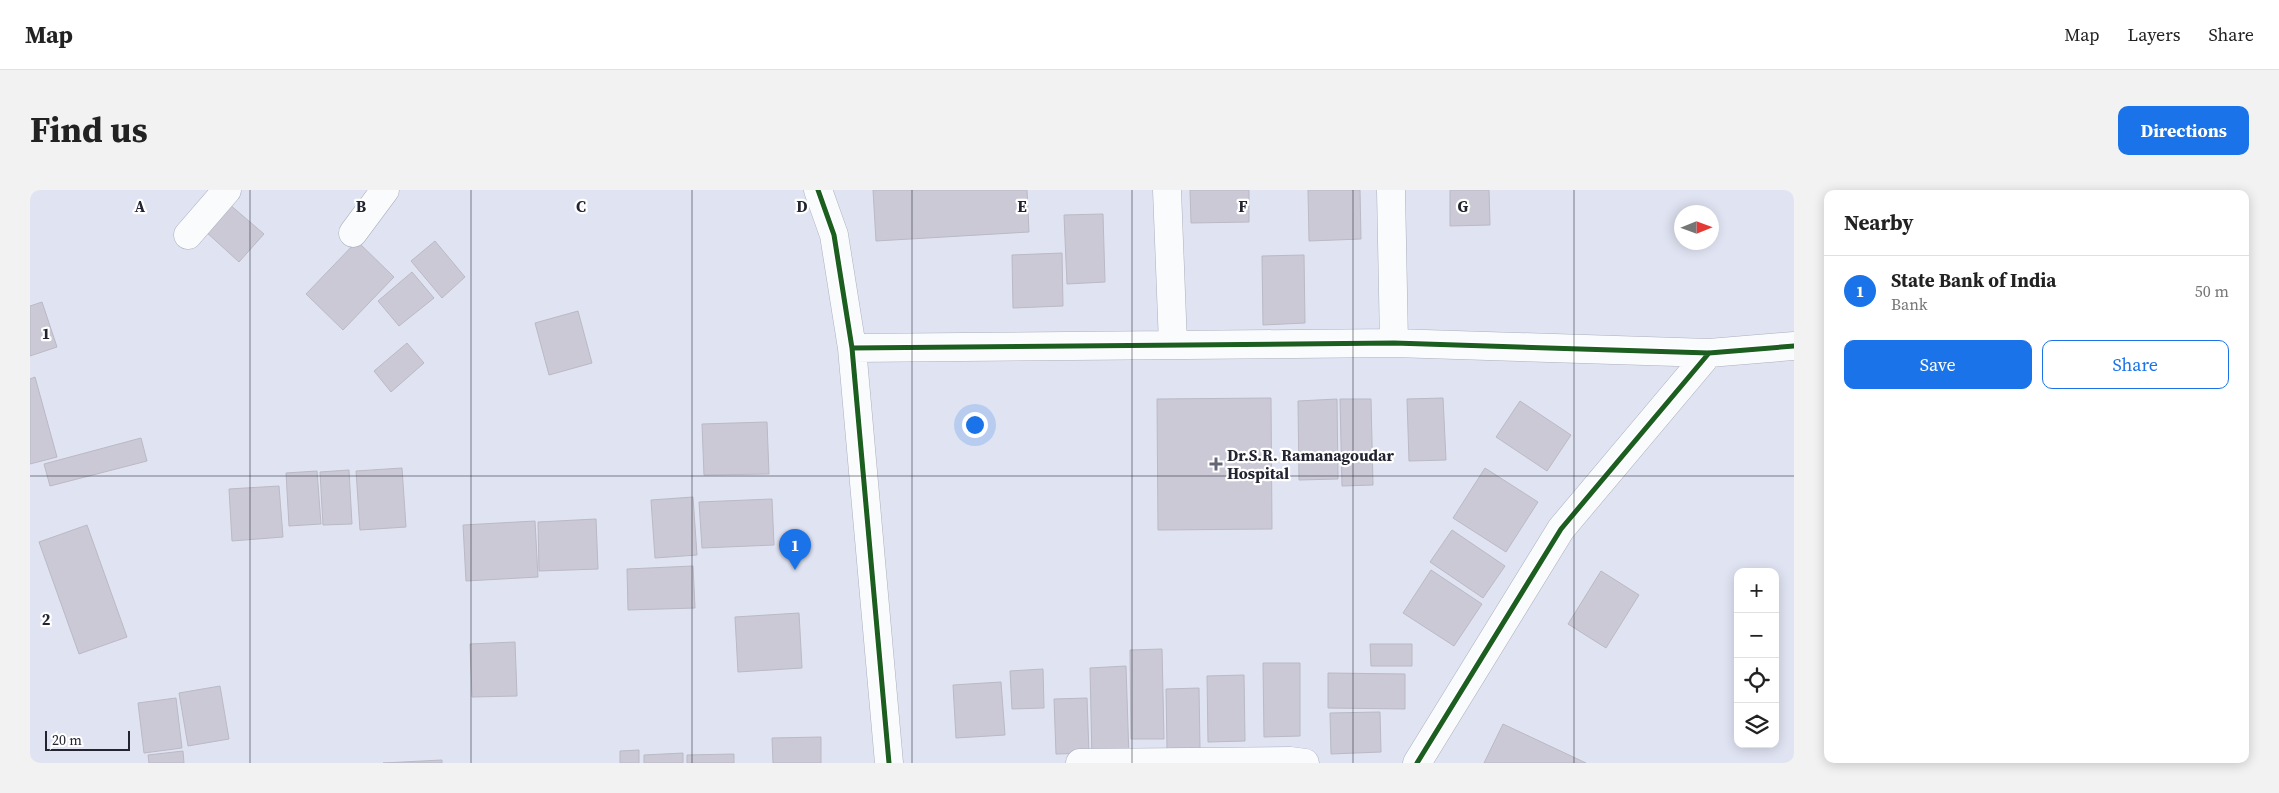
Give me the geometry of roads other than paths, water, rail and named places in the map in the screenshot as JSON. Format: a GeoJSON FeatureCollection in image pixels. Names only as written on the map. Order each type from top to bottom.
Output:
{"type":"FeatureCollection","features":[{"type":"Feature","properties":{"kind":"street"},"geometry":{"type":"LineString","coordinates":[[188,235],[227,190]]}},
{"type":"Feature","properties":{"kind":"street"},"geometry":{"type":"LineString","coordinates":[[352,233],[385,190]]}},
{"type":"Feature","properties":{"kind":"street"},"geometry":{"type":"LineString","coordinates":[[818,190],[834,235],[852,348],[889,763]]}},
{"type":"Feature","properties":{"kind":"street"},"geometry":{"type":"LineString","coordinates":[[1167,190],[1172,344]]}},
{"type":"Feature","properties":{"kind":"street"},"geometry":{"type":"LineString","coordinates":[[1391,190],[1394,343]]}},
{"type":"Feature","properties":{"kind":"street"},"geometry":{"type":"LineString","coordinates":[[852,348],[1394,343],[1709,352],[1794,346]]}},
{"type":"Feature","properties":{"kind":"street"},"geometry":{"type":"LineString","coordinates":[[1417,763],[1561,529],[1709,352]]}},
{"type":"Feature","properties":{"kind":"street"},"geometry":{"type":"LineString","coordinates":[[1080,763],[1271,761],[1305,763]]}},
{"type":"Feature","properties":{"kind":"place","name":"Dr.S.R. Ramanagoudar Hospital"},"geometry":{"type":"Point","coordinates":[1216,464]}},
{"type":"Feature","properties":{"kind":"place","name":"State Bank of India"},"geometry":{"type":"Point","coordinates":[795,570]}}]}
